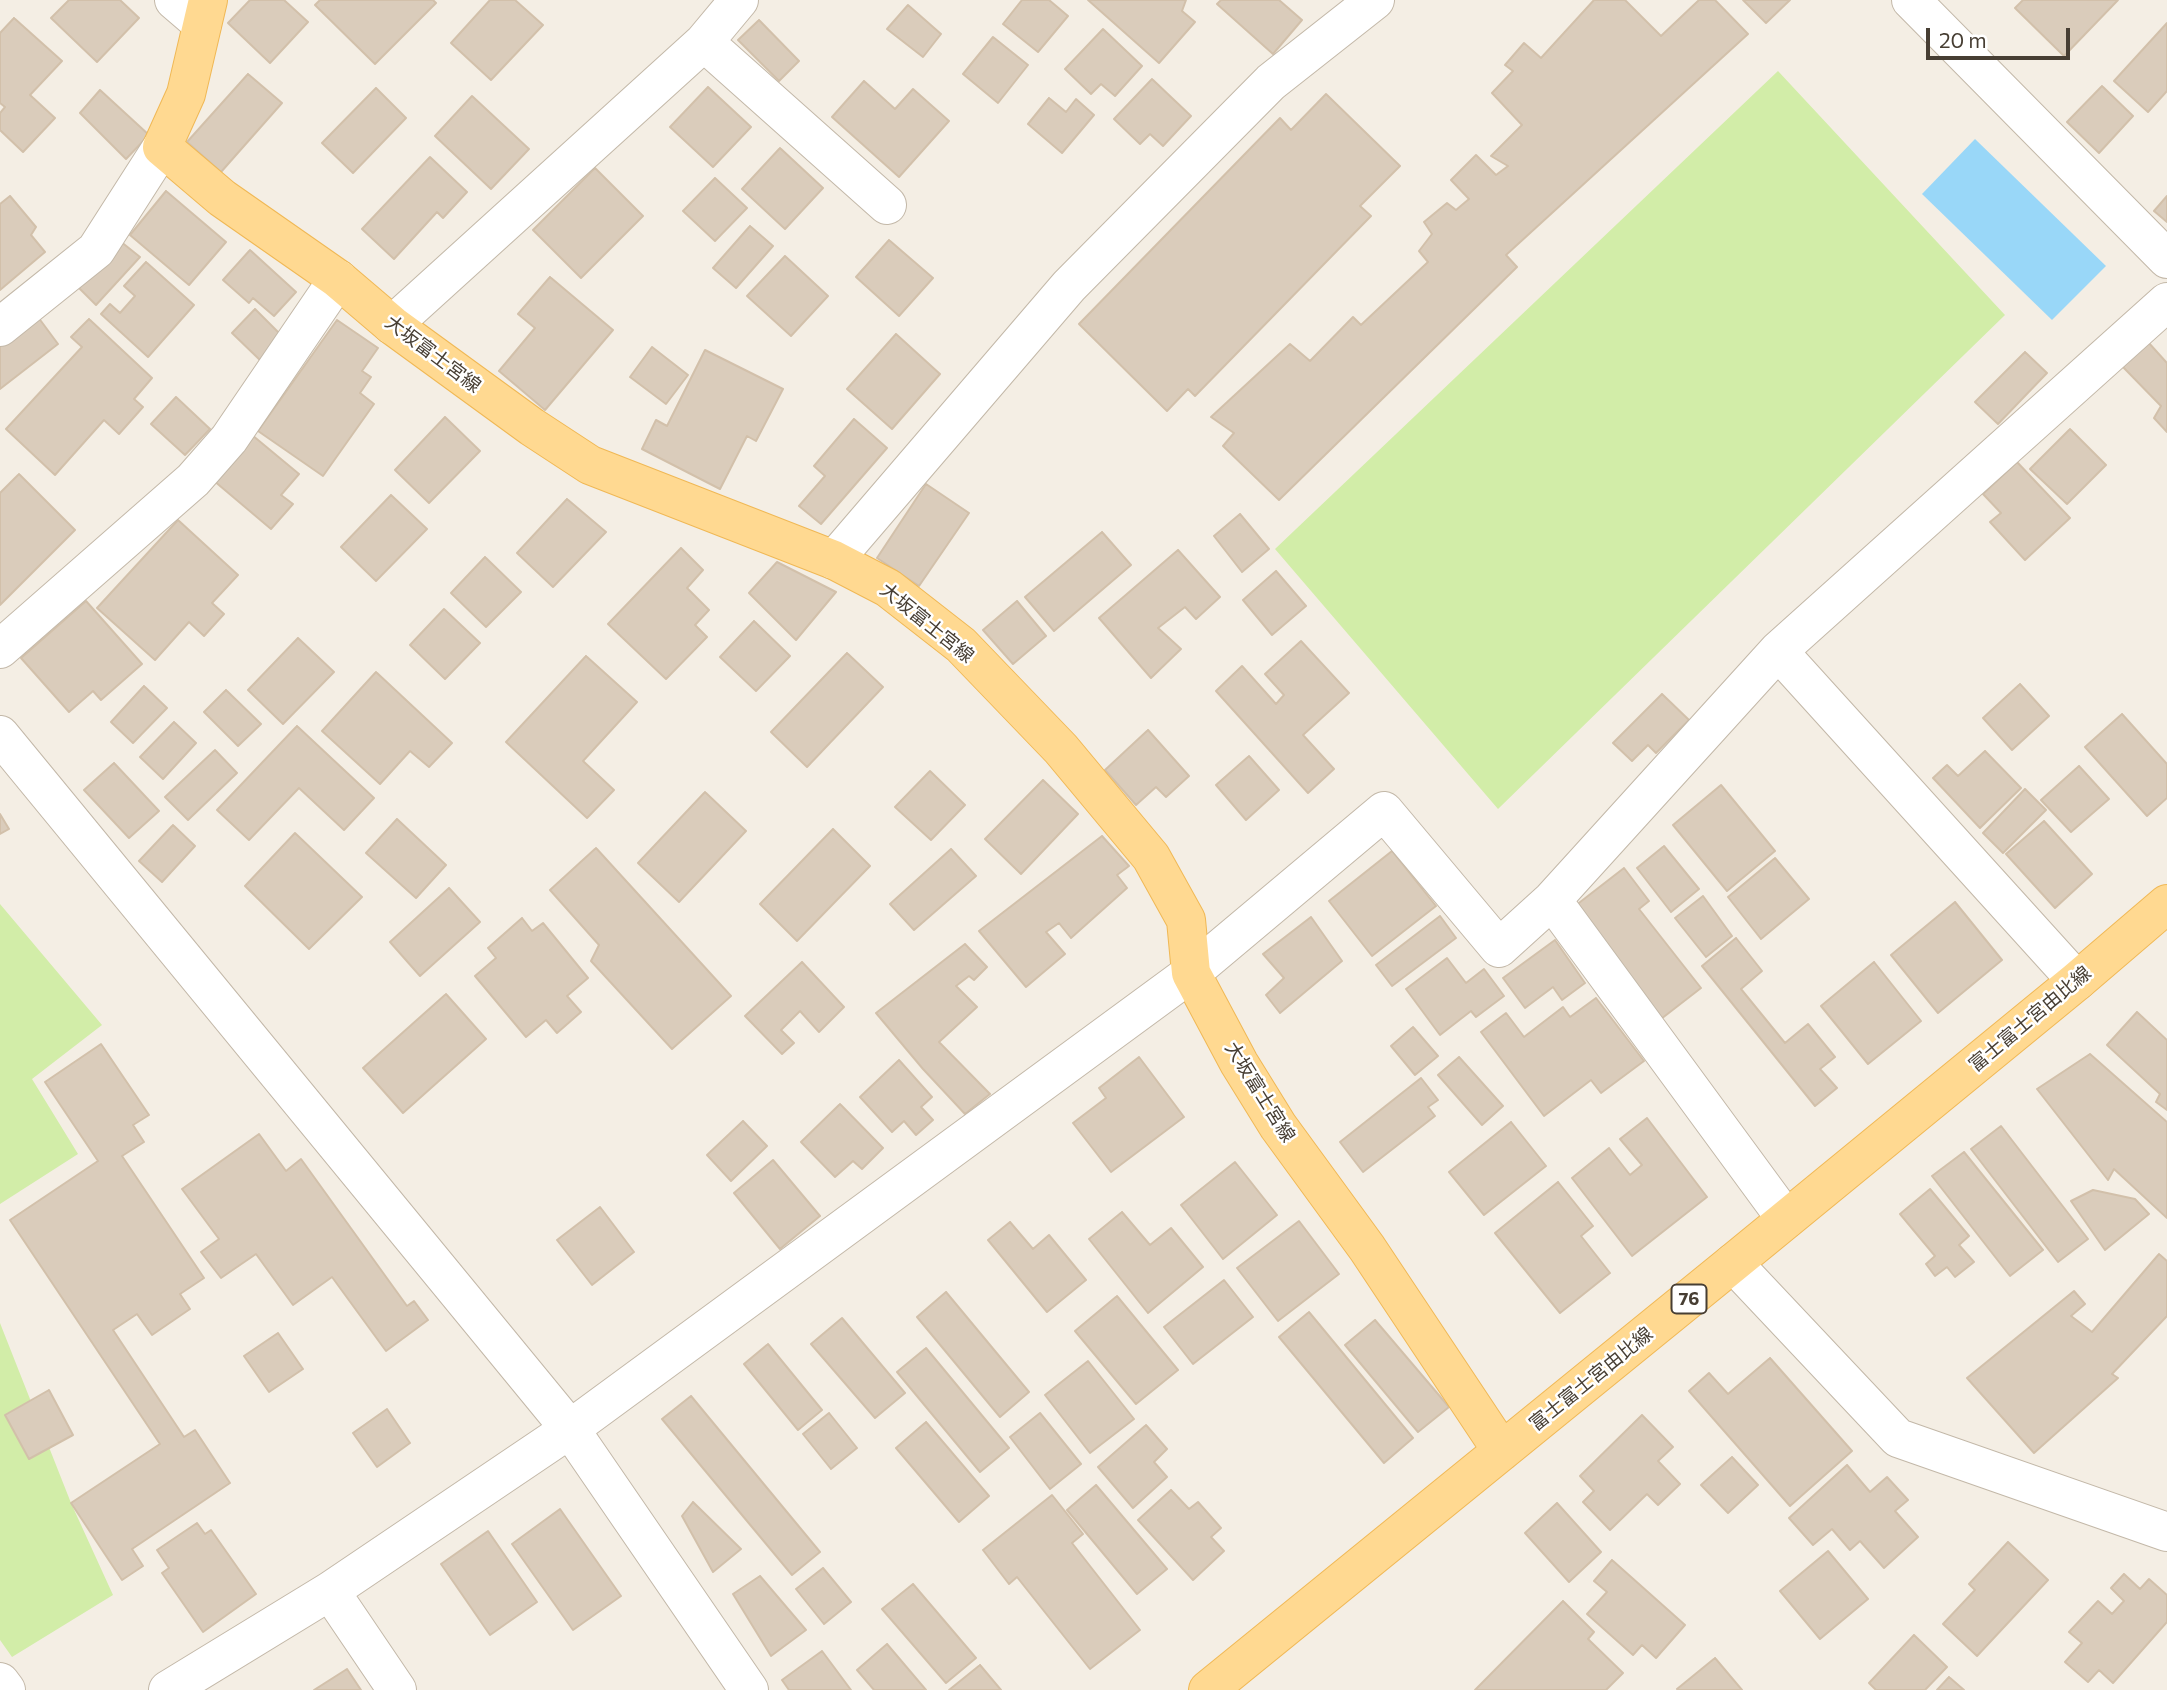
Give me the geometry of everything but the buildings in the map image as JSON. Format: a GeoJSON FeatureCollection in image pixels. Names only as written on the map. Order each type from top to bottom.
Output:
{"type":"FeatureCollection","features":[{"type":"Feature","properties":{"kind":"main road"},"geometry":{"type":"LineString","coordinates":[[162,147],[186,94],[195,8]]}},
{"type":"Feature","properties":{"kind":"main road","name":"大坂富士宮線"},"geometry":{"type":"LineString","coordinates":[[162,147],[222,198],[338,279],[393,325],[532,427],[590,465],[834,560],[888,588],[961,645],[1061,749],[1151,857],[1186,920],[1191,973],[1239,1063],[1278,1126],[1367,1248],[1502,1451]]}},
{"type":"Feature","properties":{"kind":"main road","name":"富士富士宮由比線"},"geometry":{"type":"LineString","coordinates":[[1208,1690],[1786,1220],[2167,904]]}},
{"type":"Feature","properties":{"kind":"street"},"geometry":{"type":"LineString","coordinates":[[393,325],[704,42],[739,0]]}},
{"type":"Feature","properties":{"kind":"street"},"geometry":{"type":"LineString","coordinates":[[834,560],[1069,286],[1271,82],[1374,0]]}},
{"type":"Feature","properties":{"kind":"street"},"geometry":{"type":"LineString","coordinates":[[1911,0],[2167,259]]}},
{"type":"Feature","properties":{"kind":"street"},"geometry":{"type":"LineString","coordinates":[[704,42],[887,205]]}},
{"type":"Feature","properties":{"kind":"street"},"geometry":{"type":"LineString","coordinates":[[0,327],[96,250],[162,147]]}},
{"type":"Feature","properties":{"kind":"street"},"geometry":{"type":"LineString","coordinates":[[0,649],[192,480],[229,439],[338,279]]}},
{"type":"Feature","properties":{"kind":"street"},"geometry":{"type":"LineString","coordinates":[[168,1690],[330,1591],[570,1429],[1191,973],[1384,811],[1499,948],[1552,900],[1777,652],[2167,302]]}},
{"type":"Feature","properties":{"kind":"street"},"geometry":{"type":"LineString","coordinates":[[1777,652],[2077,981]]}},
{"type":"Feature","properties":{"kind":"street"},"geometry":{"type":"LineString","coordinates":[[0,735],[570,1429],[749,1690]]}},
{"type":"Feature","properties":{"kind":"street"},"geometry":{"type":"LineString","coordinates":[[1552,900],[1786,1220]]}},
{"type":"Feature","properties":{"kind":"street"},"geometry":{"type":"LineString","coordinates":[[1733,1263],[1898,1438],[2167,1532]]}},
{"type":"Feature","properties":{"kind":"street"},"geometry":{"type":"LineString","coordinates":[[330,1591],[397,1690]]}},
{"type":"Feature","properties":{"kind":"street"},"geometry":{"type":"LineString","coordinates":[[0,1682],[6,1690]]}},
{"type":"Feature","properties":{"kind":"green space"},"geometry":{"type":"Polygon","coordinates":[[[1778,71],[2005,315],[1498,809],[1275,549],[1778,71]]]}},
{"type":"Feature","properties":{"kind":"green space"},"geometry":{"type":"Polygon","coordinates":[[[0,904],[102,1025],[32,1079],[78,1154],[0,1204],[0,904]]]}},
{"type":"Feature","properties":{"kind":"green space"},"geometry":{"type":"Polygon","coordinates":[[[0,1323],[71,1503],[113,1595],[12,1657],[0,1640],[0,1323]]]}},
{"type":"Feature","properties":{"kind":"water"},"geometry":{"type":"Polygon","coordinates":[[[1975,139],[2106,266],[2052,320],[1922,194],[1975,139]]]}}]}
